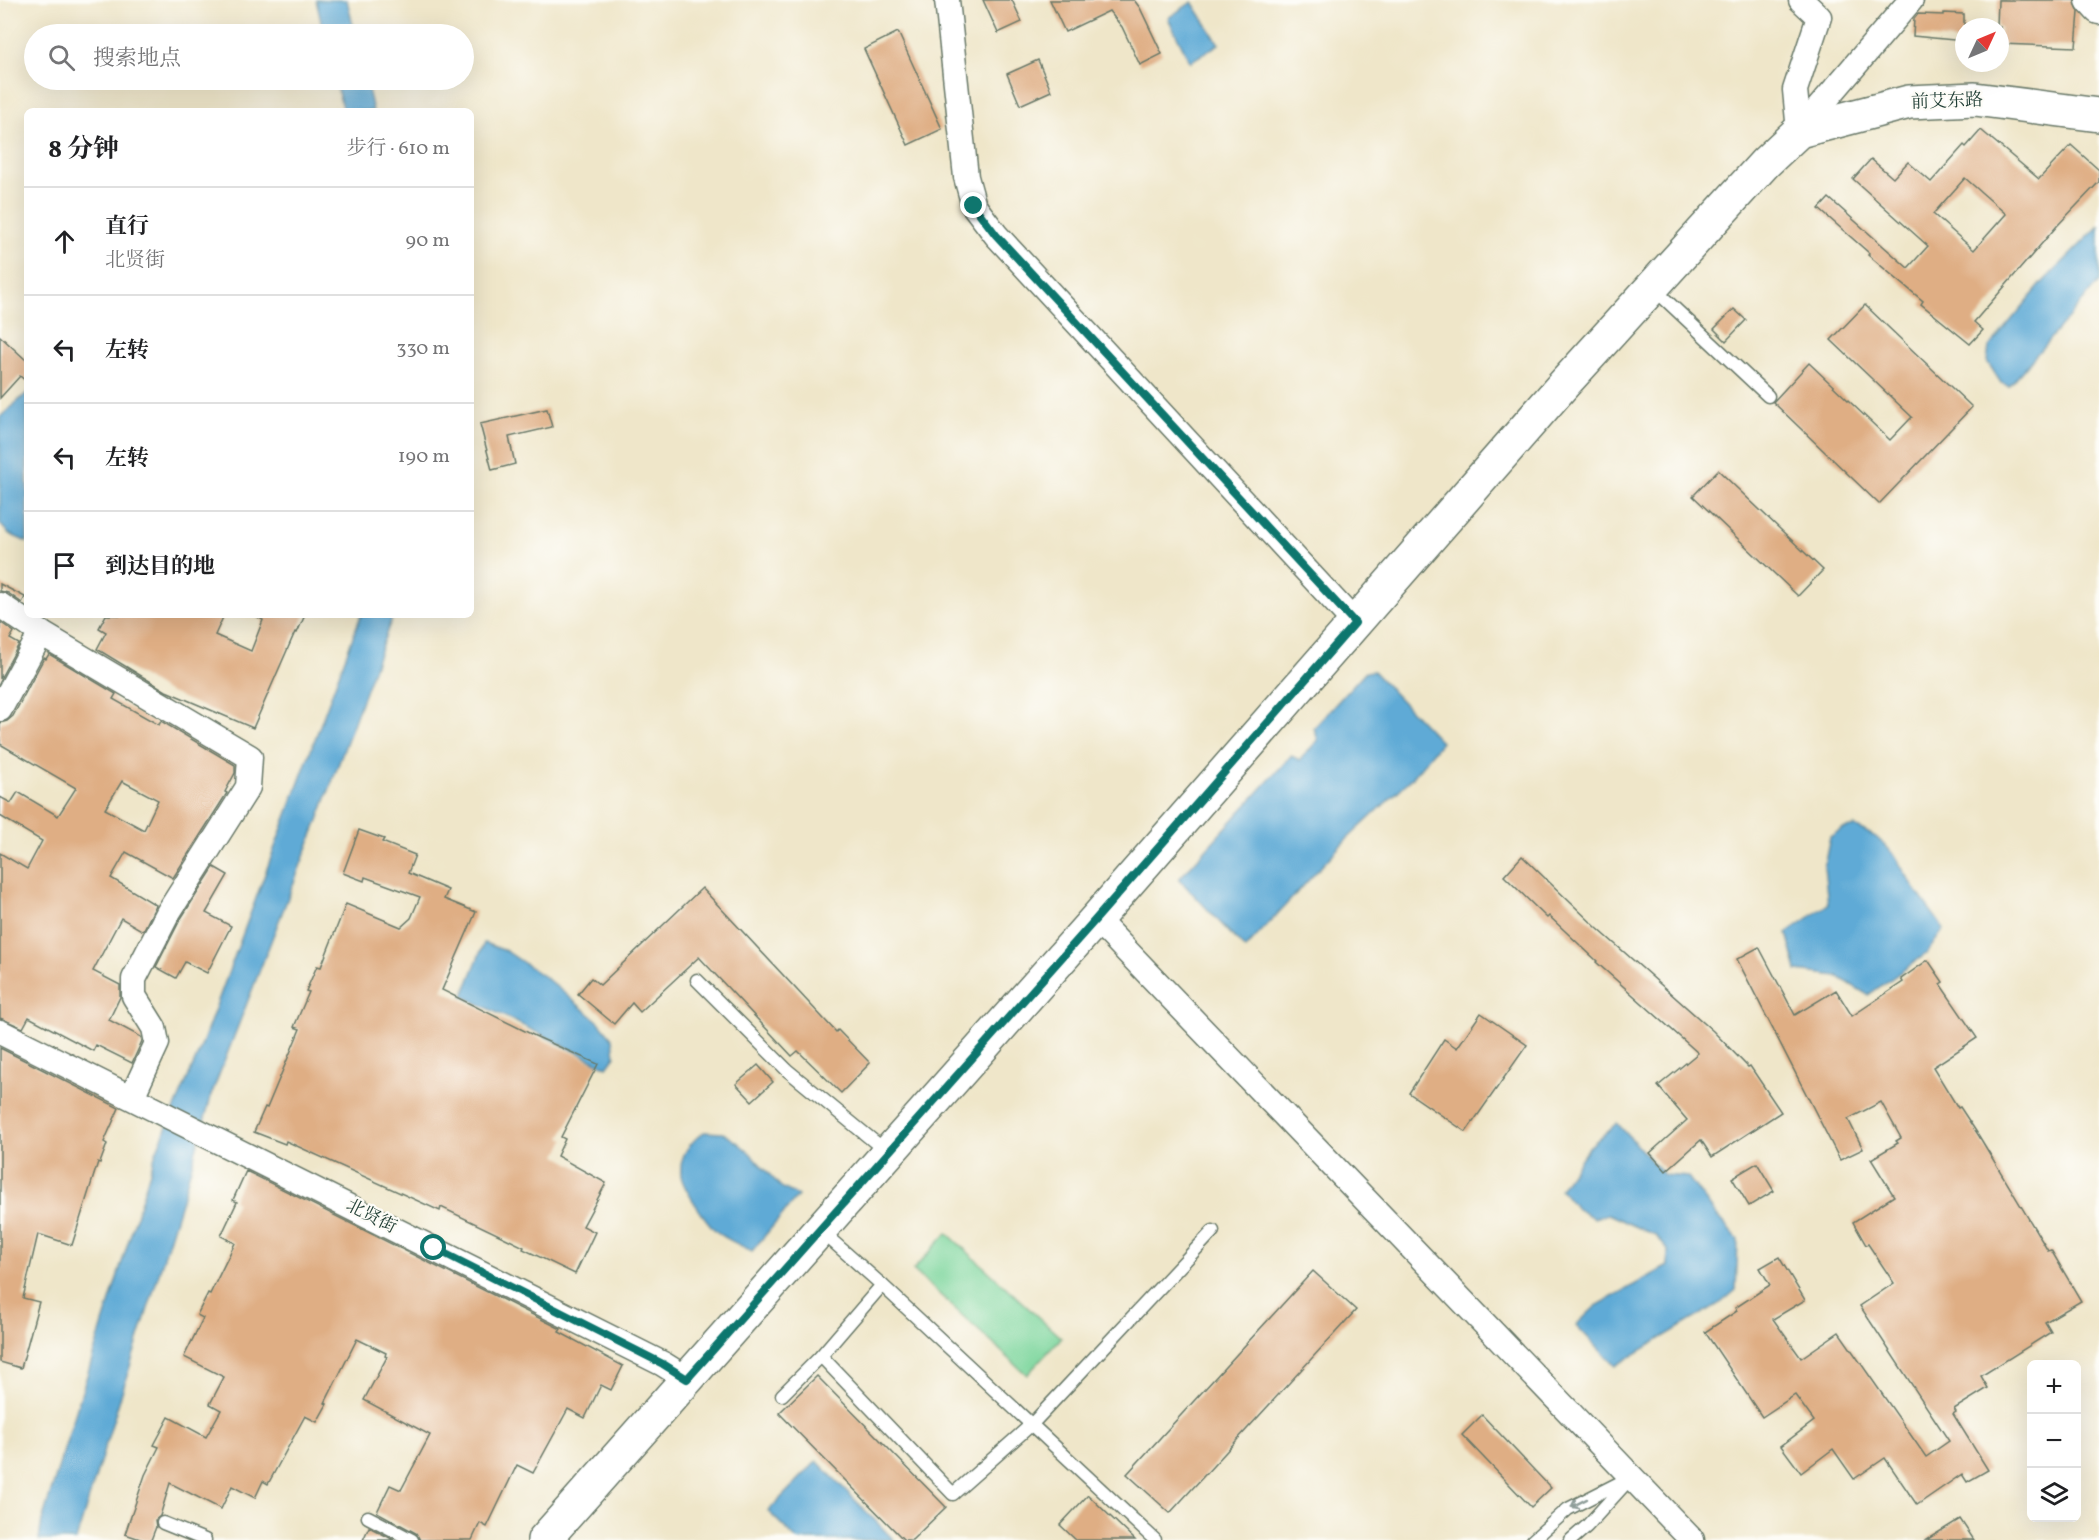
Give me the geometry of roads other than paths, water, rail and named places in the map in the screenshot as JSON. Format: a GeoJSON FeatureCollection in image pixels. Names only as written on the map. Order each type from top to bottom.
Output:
{"type":"FeatureCollection","features":[{"type":"Feature","properties":{"kind":"main road","name":"前艾东路"},"geometry":{"type":"LineString","coordinates":[[1799,131],[1909,102],[1975,99],[2099,115]]}},
{"type":"Feature","properties":{"kind":"main road"},"geometry":{"type":"LineString","coordinates":[[544,1540],[1096,919],[1564,384],[1765,163],[1799,131]]}},
{"type":"Feature","properties":{"kind":"street"},"geometry":{"type":"LineString","coordinates":[[949,0],[966,177],[974,206],[996,235],[1355,623]]}},
{"type":"Feature","properties":{"kind":"street"},"geometry":{"type":"LineString","coordinates":[[1799,131],[1795,90],[1819,17],[1800,0]]}},
{"type":"Feature","properties":{"kind":"street"},"geometry":{"type":"LineString","coordinates":[[1799,131],[1911,0]]}},
{"type":"Feature","properties":{"kind":"street"},"geometry":{"type":"LineString","coordinates":[[2091,0],[2099,9]]}},
{"type":"Feature","properties":{"kind":"street"},"geometry":{"type":"LineString","coordinates":[[0,605],[41,633],[250,757],[248,787],[168,913],[134,979],[134,996],[154,1029],[157,1042],[132,1097],[0,1032]]}},
{"type":"Feature","properties":{"kind":"street"},"geometry":{"type":"LineString","coordinates":[[0,709],[41,633]]}},
{"type":"Feature","properties":{"kind":"street"},"geometry":{"type":"LineString","coordinates":[[1096,919],[1692,1540]]}},
{"type":"Feature","properties":{"kind":"street","name":"北贤街"},"geometry":{"type":"LineString","coordinates":[[132,1097],[663,1364],[687,1379]]}},
{"type":"Feature","properties":{"kind":"lane"},"geometry":{"type":"LineString","coordinates":[[1652,288],[1768,396]]}},
{"type":"Feature","properties":{"kind":"lane"},"geometry":{"type":"LineString","coordinates":[[697,980],[787,1070],[888,1153]]}},
{"type":"Feature","properties":{"kind":"lane"},"geometry":{"type":"LineString","coordinates":[[820,1230],[1155,1540]]}},
{"type":"Feature","properties":{"kind":"lane"},"geometry":{"type":"LineString","coordinates":[[821,1356],[953,1494],[1032,1424],[1213,1231]]}},
{"type":"Feature","properties":{"kind":"lane"},"geometry":{"type":"LineString","coordinates":[[782,1395],[821,1356],[882,1285]]}},
{"type":"Feature","properties":{"kind":"lane"},"geometry":{"type":"LineString","coordinates":[[1533,1540],[1568,1509],[1631,1477]]}},
{"type":"Feature","properties":{"kind":"lane"},"geometry":{"type":"LineString","coordinates":[[1571,1540],[1587,1526],[1631,1477]]}},
{"type":"Feature","properties":{"kind":"lane"},"geometry":{"type":"LineString","coordinates":[[368,1517],[412,1540]]}},
{"type":"Feature","properties":{"kind":"lane"},"geometry":{"type":"LineString","coordinates":[[163,1523],[205,1540]]}},
{"type":"Feature","properties":{"kind":"water"},"geometry":{"type":"Polygon","coordinates":[[[316,0],[347,0],[353,24],[322,24],[316,0]]]}},
{"type":"Feature","properties":{"kind":"water"},"geometry":{"type":"Polygon","coordinates":[[[1192,2],[1219,44],[1190,62],[1168,18],[1192,2]]]}},
{"type":"Feature","properties":{"kind":"water"},"geometry":{"type":"Polygon","coordinates":[[[338,90],[368,90],[372,108],[342,108],[338,90]]]}},
{"type":"Feature","properties":{"kind":"water"},"geometry":{"type":"Polygon","coordinates":[[[2099,226],[2099,282],[2009,386],[2001,383],[1987,361],[1989,347],[2043,282],[2099,226]]]}},
{"type":"Feature","properties":{"kind":"water"},"geometry":{"type":"Polygon","coordinates":[[[24,396],[24,541],[9,534],[0,524],[0,417],[24,396]]]}},
{"type":"Feature","properties":{"kind":"water"},"geometry":{"type":"Polygon","coordinates":[[[360,618],[392,618],[317,823],[212,1093],[183,1196],[76,1540],[39,1540],[42,1521],[156,1152],[199,1052],[360,618]]]}},
{"type":"Feature","properties":{"kind":"water"},"geometry":{"type":"Polygon","coordinates":[[[1373,671],[1441,742],[1412,778],[1342,844],[1245,949],[1179,879],[1291,756],[1300,760],[1318,740],[1314,728],[1365,672],[1373,671]]]}},
{"type":"Feature","properties":{"kind":"water"},"geometry":{"type":"Polygon","coordinates":[[[1855,826],[1876,837],[1893,853],[1944,929],[1926,954],[1868,995],[1837,976],[1797,971],[1787,933],[1828,904],[1824,867],[1830,837],[1842,829],[1855,826]]]}},
{"type":"Feature","properties":{"kind":"water"},"geometry":{"type":"Polygon","coordinates":[[[484,943],[506,951],[546,978],[599,1022],[613,1039],[615,1056],[607,1067],[463,996],[484,943]]]}},
{"type":"Feature","properties":{"kind":"water"},"geometry":{"type":"Polygon","coordinates":[[[1617,1123],[1664,1175],[1688,1177],[1738,1240],[1736,1290],[1722,1302],[1615,1366],[1576,1325],[1596,1306],[1668,1266],[1668,1250],[1655,1235],[1608,1214],[1594,1218],[1577,1209],[1560,1189],[1589,1147],[1617,1123]]]}},
{"type":"Feature","properties":{"kind":"water"},"geometry":{"type":"Polygon","coordinates":[[[704,1132],[723,1133],[737,1142],[781,1187],[798,1196],[752,1251],[715,1230],[695,1204],[682,1180],[681,1168],[684,1156],[694,1140],[704,1132]]]}},
{"type":"Feature","properties":{"kind":"water"},"geometry":{"type":"Polygon","coordinates":[[[817,1461],[894,1540],[797,1540],[768,1511],[817,1461]]]}}]}
